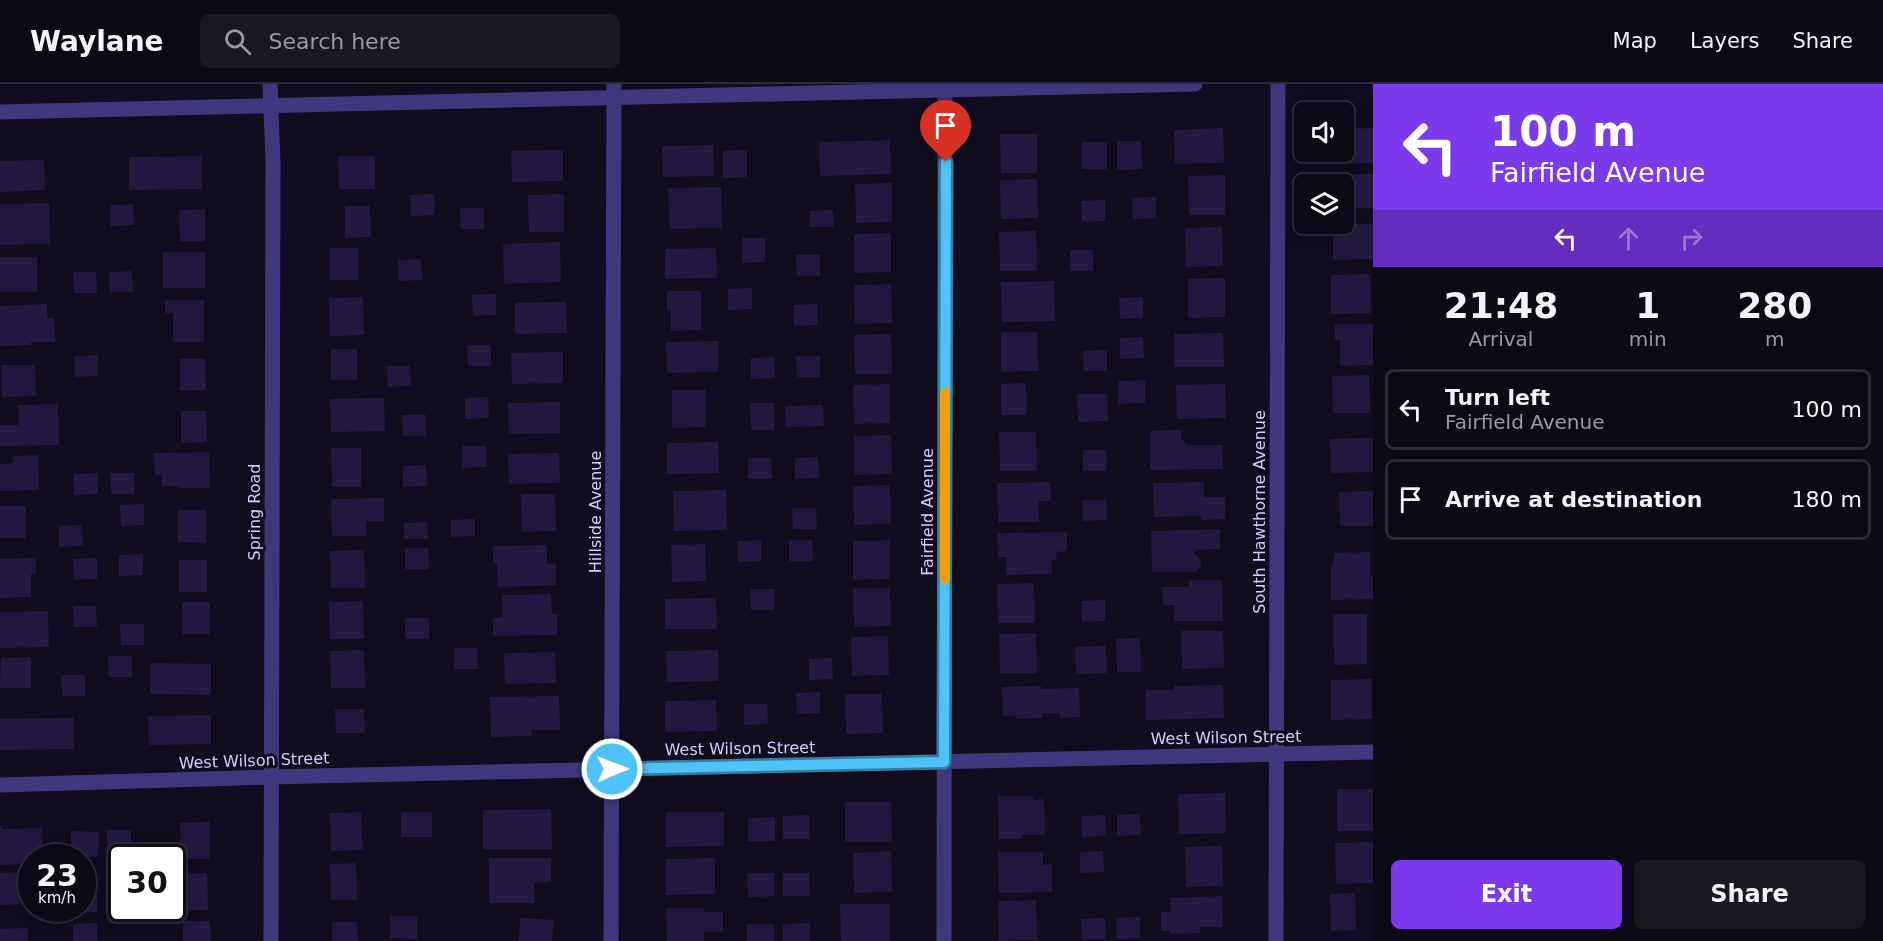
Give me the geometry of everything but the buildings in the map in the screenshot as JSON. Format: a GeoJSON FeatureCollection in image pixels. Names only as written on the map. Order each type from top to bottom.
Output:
{"type":"FeatureCollection","features":[{"type":"Feature","properties":{"kind":"street","name":"Spring Road"},"geometry":{"type":"LineString","coordinates":[[270,84],[273,162],[271,941]]}},
{"type":"Feature","properties":{"kind":"street"},"geometry":{"type":"LineString","coordinates":[[0,112],[271,106],[614,91],[1195,84]]}},
{"type":"Feature","properties":{"kind":"street","name":"South Hawthorne Avenue"},"geometry":{"type":"LineString","coordinates":[[1276,941],[1278,84]]}},
{"type":"Feature","properties":{"kind":"street","name":"Fairfield Avenue"},"geometry":{"type":"LineString","coordinates":[[944,941],[946,87]]}},
{"type":"Feature","properties":{"kind":"street","name":"Hillside Avenue"},"geometry":{"type":"LineString","coordinates":[[611,941],[614,91]]}},
{"type":"Feature","properties":{"kind":"street","name":"West Wilson Street"},"geometry":{"type":"LineString","coordinates":[[0,785],[1373,752]]}},
{"type":"Feature","properties":{"kind":"slow traffic"},"geometry":{"type":"LineString","coordinates":[[945,393],[945,579]]}},
{"type":"Feature","properties":{"kind":"route"},"geometry":{"type":"LineString","coordinates":[[612,769],[944,762],[946,162]]}}]}
